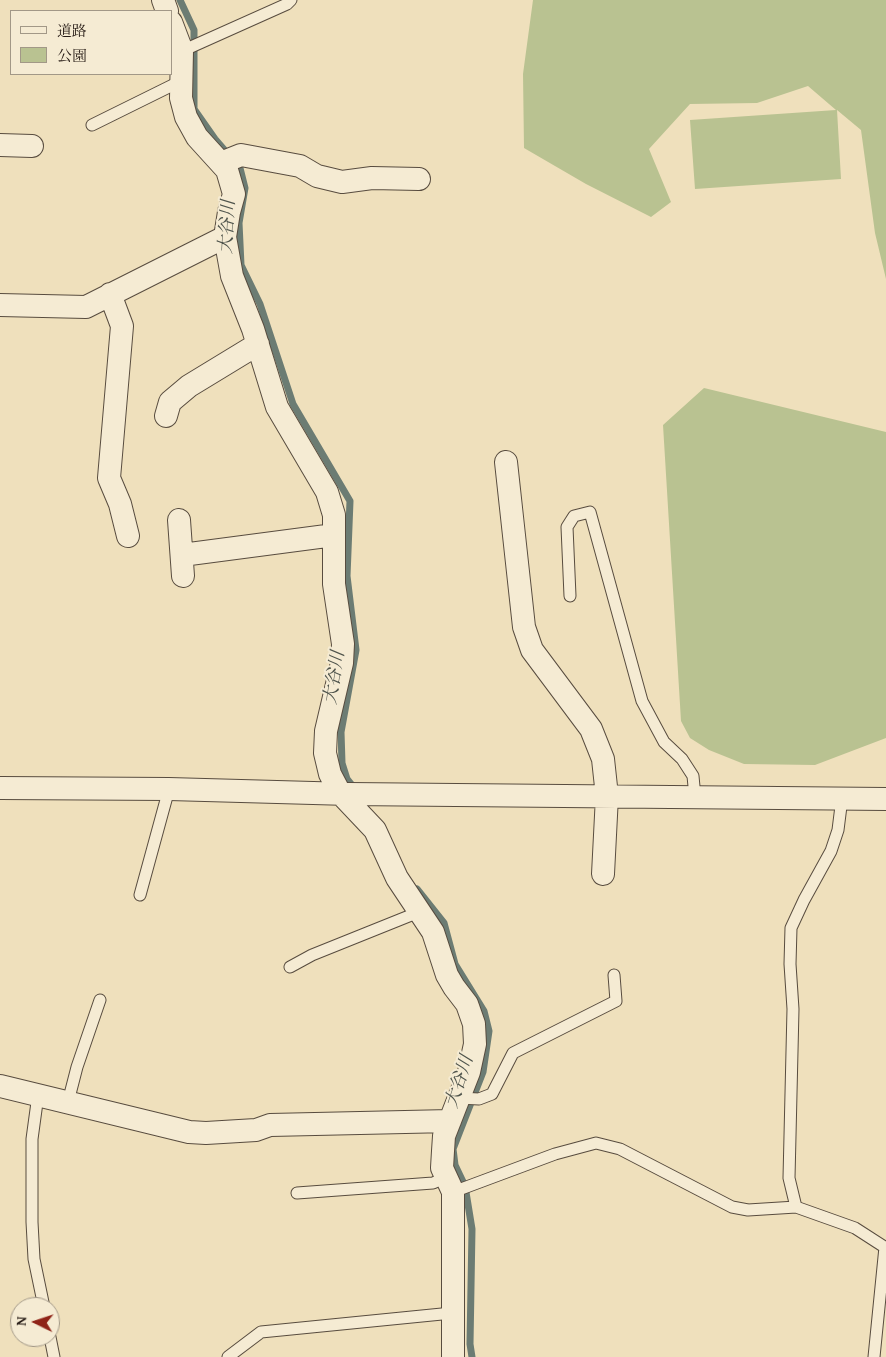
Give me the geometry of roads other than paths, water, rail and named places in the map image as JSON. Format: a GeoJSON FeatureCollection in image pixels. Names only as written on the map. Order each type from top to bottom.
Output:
{"type":"FeatureCollection","features":[{"type":"Feature","properties":{"kind":"street"},"geometry":{"type":"LineString","coordinates":[[172,25],[182,51],[181,98],[186,117],[197,137],[227,170],[234,194],[225,237],[232,276],[258,344],[278,407],[327,492],[334,515],[334,584],[343,644],[342,663],[326,731],[325,753],[330,774],[344,794],[375,830],[397,878],[433,932],[447,975],[467,1004],[474,1024],[476,1044],[469,1072],[444,1136],[442,1151],[442,1168],[450,1185],[453,1357]]}},
{"type":"Feature","properties":{"kind":"street"},"geometry":{"type":"LineString","coordinates":[[0,145],[32,146]]}},
{"type":"Feature","properties":{"kind":"street"},"geometry":{"type":"LineString","coordinates":[[221,163],[242,155],[300,166],[317,176],[342,182],[372,178],[420,180]]}},
{"type":"Feature","properties":{"kind":"street"},"geometry":{"type":"LineString","coordinates":[[0,305],[86,307],[225,237]]}},
{"type":"Feature","properties":{"kind":"street"},"geometry":{"type":"LineString","coordinates":[[110,294],[122,326],[109,478],[120,504],[128,536]]}},
{"type":"Feature","properties":{"kind":"street"},"geometry":{"type":"LineString","coordinates":[[166,416],[170,402],[189,386],[258,344]]}},
{"type":"Feature","properties":{"kind":"street"},"geometry":{"type":"LineString","coordinates":[[506,462],[524,627],[532,650],[591,729],[603,759],[606,796],[603,874]]}},
{"type":"Feature","properties":{"kind":"street"},"geometry":{"type":"LineString","coordinates":[[179,520],[183,565],[334,535]]}},
{"type":"Feature","properties":{"kind":"street"},"geometry":{"type":"LineString","coordinates":[[0,788],[344,794],[886,798]]}},
{"type":"Feature","properties":{"kind":"street"},"geometry":{"type":"LineString","coordinates":[[0,1086],[189,1132],[206,1133],[256,1130],[270,1125],[450,1121]]}},
{"type":"Feature","properties":{"kind":"lane"},"geometry":{"type":"LineString","coordinates":[[182,51],[287,4],[290,0]]}},
{"type":"Feature","properties":{"kind":"lane"},"geometry":{"type":"LineString","coordinates":[[92,125],[181,81]]}},
{"type":"Feature","properties":{"kind":"lane"},"geometry":{"type":"LineString","coordinates":[[570,596],[567,527],[574,516],[590,512],[642,701],[664,742],[682,760],[693,776],[695,796]]}},
{"type":"Feature","properties":{"kind":"lane"},"geometry":{"type":"LineString","coordinates":[[140,895],[169,790]]}},
{"type":"Feature","properties":{"kind":"lane"},"geometry":{"type":"LineString","coordinates":[[796,1207],[789,1178],[792,1009],[791,928],[831,851],[838,830],[842,798]]}},
{"type":"Feature","properties":{"kind":"lane"},"geometry":{"type":"LineString","coordinates":[[290,967],[312,954],[419,912]]}},
{"type":"Feature","properties":{"kind":"lane"},"geometry":{"type":"LineString","coordinates":[[459,1098],[479,1099],[492,1094],[513,1053],[616,1001],[614,975]]}},
{"type":"Feature","properties":{"kind":"lane"},"geometry":{"type":"LineString","coordinates":[[68,1102],[77,1067],[100,1000]]}},
{"type":"Feature","properties":{"kind":"lane"},"geometry":{"type":"LineString","coordinates":[[38,1095],[32,1146],[32,1222],[34,1259],[42,1297]]}},
{"type":"Feature","properties":{"kind":"lane"},"geometry":{"type":"LineString","coordinates":[[297,1193],[432,1183],[450,1185],[596,1143],[620,1150],[732,1207],[748,1210],[796,1207],[855,1228],[885,1248],[874,1357]]}},
{"type":"Feature","properties":{"kind":"lane"},"geometry":{"type":"LineString","coordinates":[[228,1357],[261,1332],[452,1313]]}},
{"type":"Feature","properties":{"kind":"waterway","name":"大谷川"},"geometry":{"type":"LineString","coordinates":[[180,0],[194,30],[194,109],[215,139],[240,168],[245,188],[239,223],[241,265],[260,304],[293,404],[350,501],[347,576],[356,650],[341,732],[342,763],[347,779],[355,789]]}},
{"type":"Feature","properties":{"kind":"waterway","name":"大谷川"},"geometry":{"type":"LineString","coordinates":[[417,889],[444,923],[455,964],[484,1011],[489,1031],[483,1072],[453,1149],[455,1165],[465,1186],[472,1229],[470,1344],[472,1357]]}}]}
